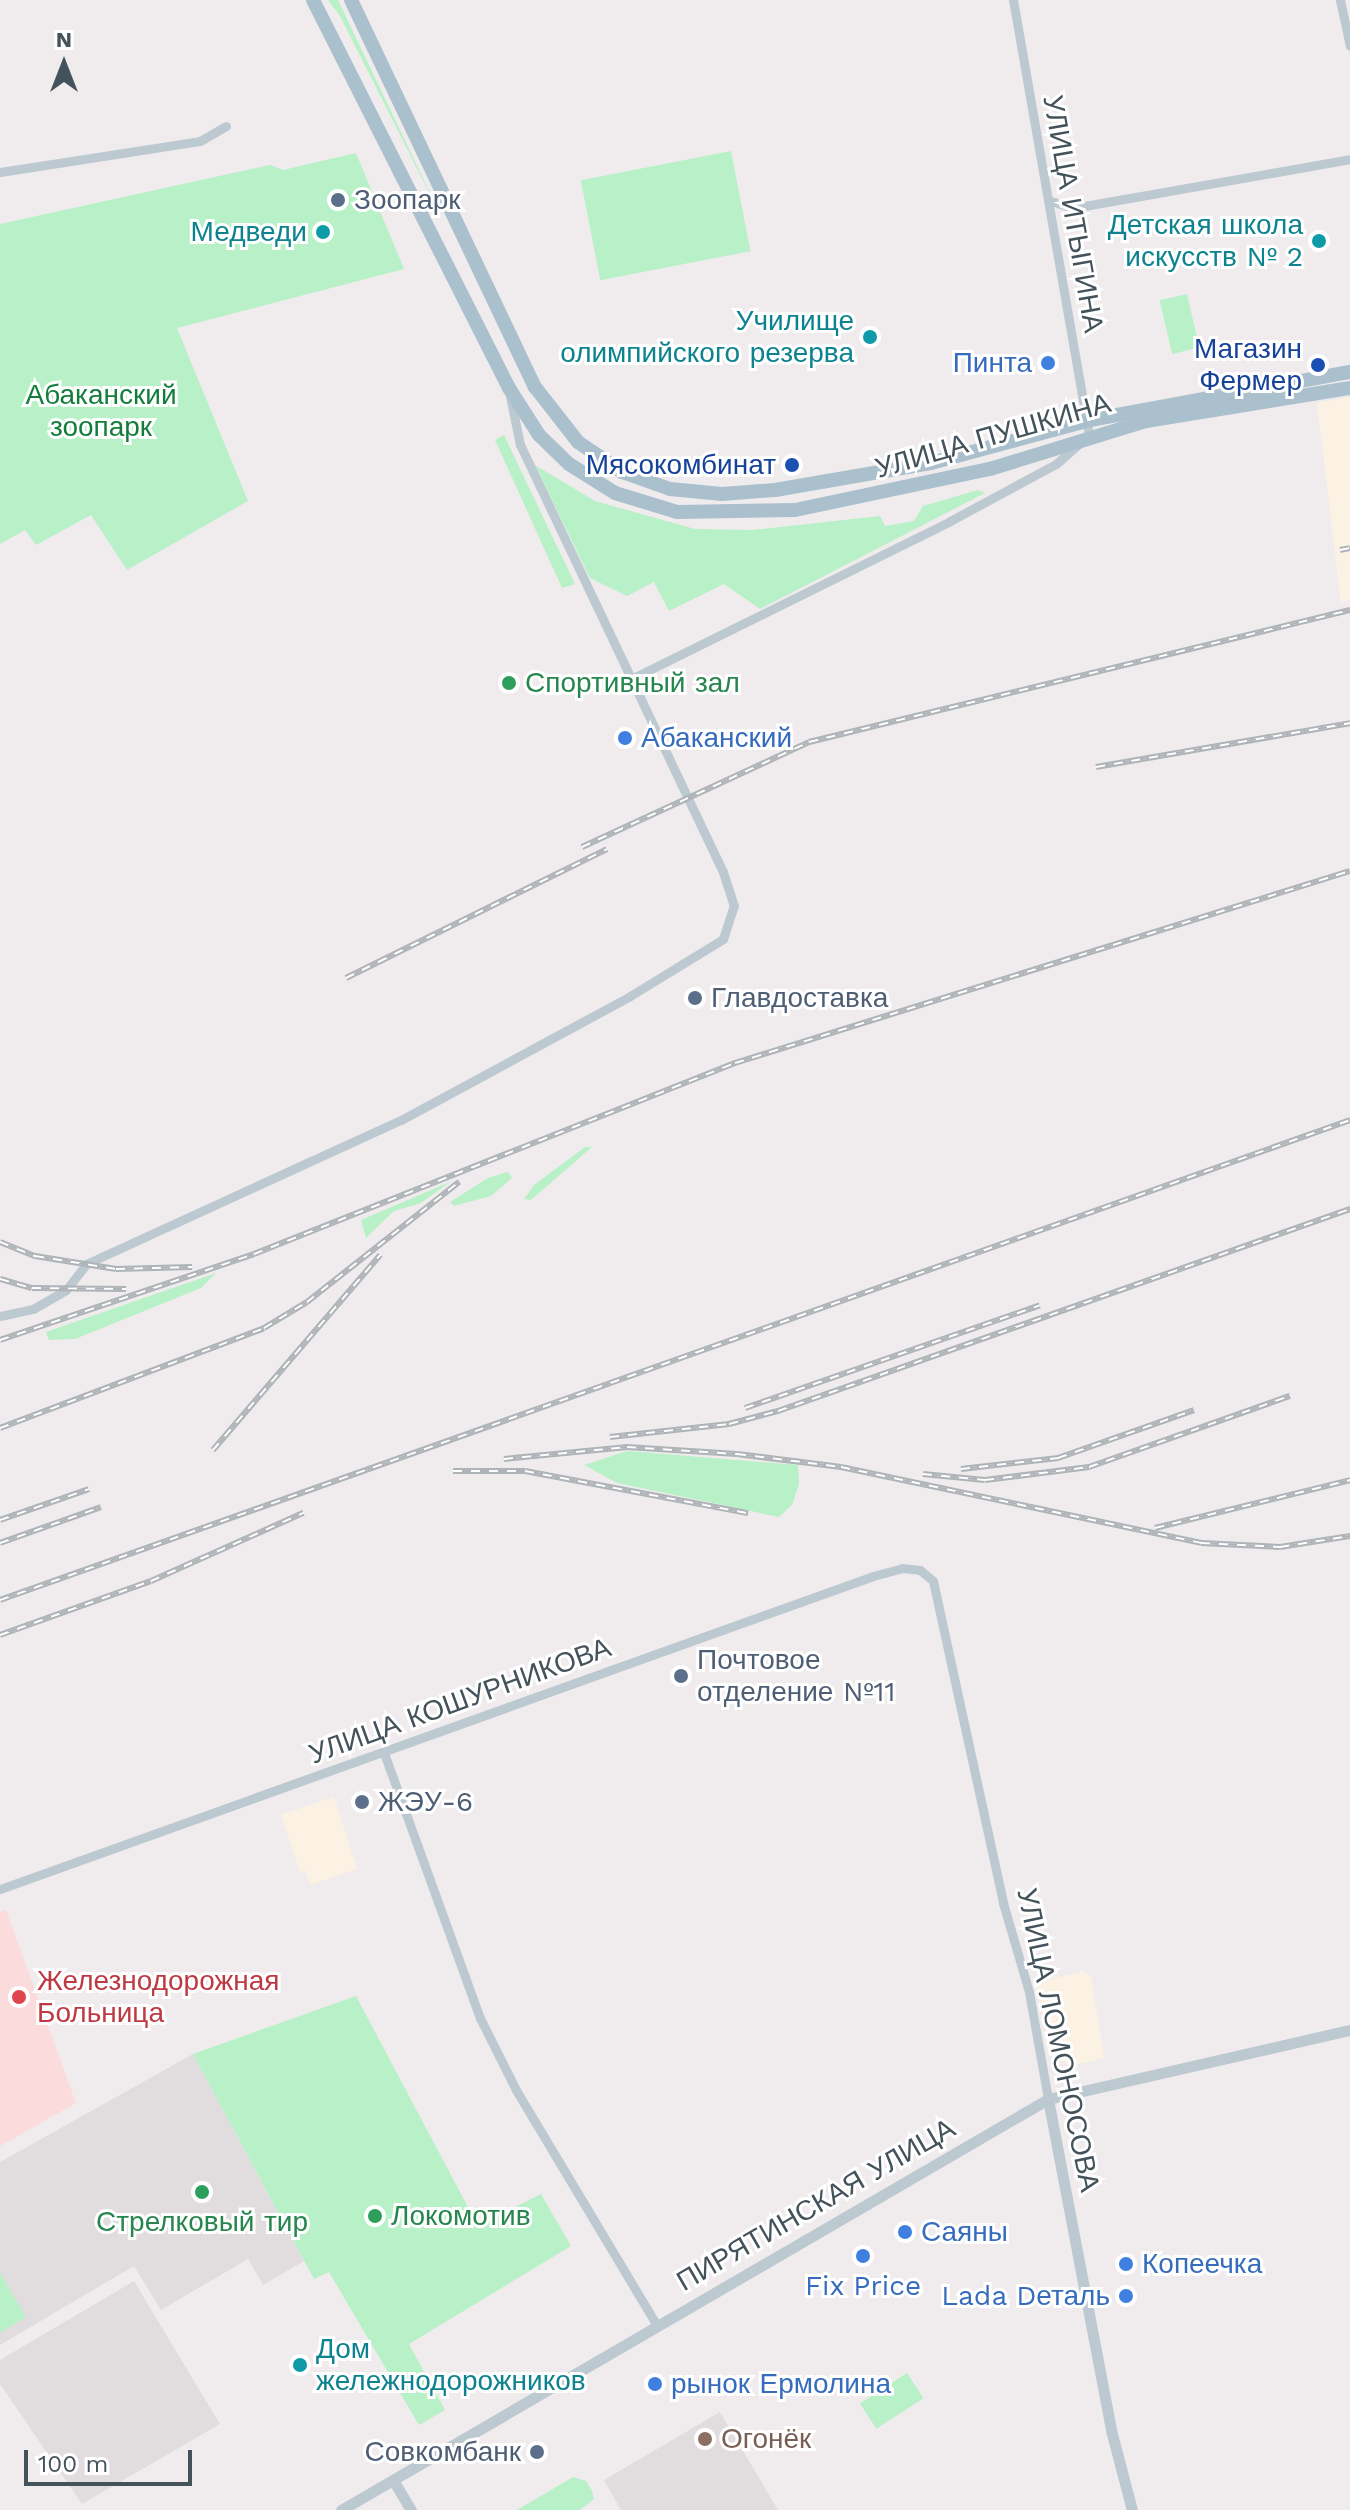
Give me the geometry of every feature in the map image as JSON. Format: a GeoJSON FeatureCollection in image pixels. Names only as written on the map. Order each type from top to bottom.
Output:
{"type":"FeatureCollection","features":[{"type":"Feature","properties":{"kind":"main road","name":"УЛИЦА ПУШКИНА"},"geometry":{"type":"LineString","coordinates":[[313,0],[509,388],[539,435],[569,464],[615,493],[677,512],[736,515],[842,503],[990,469],[1090,428],[1350,388]]}},
{"type":"Feature","properties":{"kind":"main road","name":"УЛИЦА ПУШКИНА"},"geometry":{"type":"LineString","coordinates":[[351,0],[535,387],[578,442],[622,472],[670,489],[722,494],[775,490],[931,463],[1350,372]]}},
{"type":"Feature","properties":{"kind":"street","name":"УЛИЦА ИТЫГИНА"},"geometry":{"type":"LineString","coordinates":[[1013,0],[1090,428]]}},
{"type":"Feature","properties":{"kind":"street"},"geometry":{"type":"LineString","coordinates":[[1340,0],[1350,46]]}},
{"type":"Feature","properties":{"kind":"street"},"geometry":{"type":"LineString","coordinates":[[0,172],[200,141],[226,126]]}},
{"type":"Feature","properties":{"kind":"street"},"geometry":{"type":"LineString","coordinates":[[1048,200],[1073,208],[1350,159]]}},
{"type":"Feature","properties":{"kind":"street"},"geometry":{"type":"LineString","coordinates":[[0,1316],[33,1309],[66,1290],[86,1264],[425,1107],[630,996],[723,939],[734,906],[723,872],[520,445],[509,388]]}},
{"type":"Feature","properties":{"kind":"street"},"geometry":{"type":"LineString","coordinates":[[631,679],[1056,464],[1090,428]]}},
{"type":"Feature","properties":{"kind":"street","name":"УЛИЦА КОШУРНИКОВА"},"geometry":{"type":"LineString","coordinates":[[0,1889],[873,1576],[902,1568],[920,1570],[933,1581]]}},
{"type":"Feature","properties":{"kind":"street","name":"УЛИЦА ЛОМОНОСОВА"},"geometry":{"type":"LineString","coordinates":[[933,1581],[1003,1903],[1029,1992],[1111,2430],[1132,2510]]}},
{"type":"Feature","properties":{"kind":"street"},"geometry":{"type":"LineString","coordinates":[[384,1753],[480,2018],[516,2090],[657,2326]]}},
{"type":"Feature","properties":{"kind":"street","name":"ПИРЯТИНСКАЯ УЛИЦА"},"geometry":{"type":"LineString","coordinates":[[341,2510],[1048,2099],[1350,2030]]}},
{"type":"Feature","properties":{"kind":"street"},"geometry":{"type":"LineString","coordinates":[[393,2480],[411,2510]]}},
{"type":"Feature","properties":{"kind":"shaded area"},"geometry":{"type":"Polygon","coordinates":[[[1350,397],[1350,600],[1341,603],[1317,403],[1350,397]]]}},
{"type":"Feature","properties":{"kind":"shaded area"},"geometry":{"type":"Polygon","coordinates":[[[334,1797],[357,1869],[310,1885],[305,1870],[300,1872],[281,1815],[334,1797]]]}},
{"type":"Feature","properties":{"kind":"shaded area","name":"Железнодорожная Больница"},"geometry":{"type":"Polygon","coordinates":[[[6,1910],[76,2103],[0,2146],[0,1912],[6,1910]]]}},
{"type":"Feature","properties":{"kind":"shaded area"},"geometry":{"type":"Polygon","coordinates":[[[1083,1971],[1091,1976],[1104,2058],[1071,2066],[1052,2055],[1035,1983],[1083,1971]]]}},
{"type":"Feature","properties":{"kind":"shaded area"},"geometry":{"type":"Polygon","coordinates":[[[193,2054],[304,2261],[263,2285],[248,2259],[161,2310],[134,2266],[0,2345],[0,2162],[193,2054]]]}},
{"type":"Feature","properties":{"kind":"shaded area"},"geometry":{"type":"Polygon","coordinates":[[[134,2281],[220,2424],[82,2504],[0,2384],[0,2360],[134,2281]]]}},
{"type":"Feature","properties":{"kind":"shaded area","name":"Огонёк"},"geometry":{"type":"Polygon","coordinates":[[[720,2412],[778,2510],[621,2510],[604,2480],[720,2412]]]}},
{"type":"Feature","properties":{"kind":"green space"},"geometry":{"type":"Polygon","coordinates":[[[328,0],[338,0],[440,214],[340,16],[328,0]]]}},
{"type":"Feature","properties":{"kind":"green space"},"geometry":{"type":"Polygon","coordinates":[[[731,151],[750,251],[600,280],[581,180],[731,151]]]}},
{"type":"Feature","properties":{"kind":"green space","name":"Абаканский зоопарк"},"geometry":{"type":"Polygon","coordinates":[[[356,153],[404,269],[177,328],[248,501],[127,570],[91,515],[36,545],[25,530],[0,544],[0,224],[270,165],[283,170],[356,153]]]}},
{"type":"Feature","properties":{"kind":"green space"},"geometry":{"type":"Polygon","coordinates":[[[1187,294],[1199,348],[1172,354],[1160,300],[1187,294]]]}},
{"type":"Feature","properties":{"kind":"green space"},"geometry":{"type":"Polygon","coordinates":[[[504,435],[575,584],[562,588],[495,440],[504,435]]]}},
{"type":"Feature","properties":{"kind":"green space"},"geometry":{"type":"Polygon","coordinates":[[[535,465],[595,501],[695,529],[752,530],[880,516],[885,526],[914,521],[923,506],[978,490],[985,493],[760,609],[724,584],[669,611],[654,582],[627,596],[590,578],[535,465]]]}},
{"type":"Feature","properties":{"kind":"green space"},"geometry":{"type":"Polygon","coordinates":[[[585,1147],[592,1147],[531,1200],[524,1199],[534,1185],[585,1147]]]}},
{"type":"Feature","properties":{"kind":"green space"},"geometry":{"type":"Polygon","coordinates":[[[508,1172],[512,1178],[491,1196],[454,1206],[450,1202],[488,1178],[508,1172]]]}},
{"type":"Feature","properties":{"kind":"green space"},"geometry":{"type":"Polygon","coordinates":[[[450,1182],[421,1203],[394,1211],[366,1238],[361,1220],[450,1182]]]}},
{"type":"Feature","properties":{"kind":"green space"},"geometry":{"type":"Polygon","coordinates":[[[216,1273],[201,1288],[75,1339],[49,1340],[46,1332],[216,1273]]]}},
{"type":"Feature","properties":{"kind":"green space"},"geometry":{"type":"Polygon","coordinates":[[[627,1451],[798,1465],[799,1484],[792,1505],[779,1517],[617,1483],[584,1465],[627,1451]]]}},
{"type":"Feature","properties":{"kind":"green space","name":"Локомотив"},"geometry":{"type":"Polygon","coordinates":[[[356,1996],[478,2226],[541,2194],[571,2246],[409,2344],[445,2410],[419,2425],[329,2272],[314,2279],[193,2054],[356,1996]]]}},
{"type":"Feature","properties":{"kind":"green space"},"geometry":{"type":"Polygon","coordinates":[[[0,2273],[26,2317],[0,2333],[0,2273]]]}},
{"type":"Feature","properties":{"kind":"green space"},"geometry":{"type":"Polygon","coordinates":[[[907,2373],[923,2398],[876,2429],[860,2403],[907,2373]]]}},
{"type":"Feature","properties":{"kind":"green space"},"geometry":{"type":"Polygon","coordinates":[[[573,2477],[586,2481],[594,2499],[580,2510],[517,2510],[573,2477]]]}},
{"type":"Feature","properties":{"kind":"railway"},"geometry":{"type":"LineString","coordinates":[[1340,550],[1350,548]]}},
{"type":"Feature","properties":{"kind":"railway"},"geometry":{"type":"LineString","coordinates":[[582,847],[809,742],[1350,610]]}},
{"type":"Feature","properties":{"kind":"railway"},"geometry":{"type":"LineString","coordinates":[[1096,767],[1350,723]]}},
{"type":"Feature","properties":{"kind":"railway"},"geometry":{"type":"LineString","coordinates":[[346,978],[607,849]]}},
{"type":"Feature","properties":{"kind":"railway"},"geometry":{"type":"LineString","coordinates":[[0,1340],[254,1254],[735,1063],[1350,871]]}},
{"type":"Feature","properties":{"kind":"railway"},"geometry":{"type":"LineString","coordinates":[[0,1600],[1350,1120]]}},
{"type":"Feature","properties":{"kind":"railway"},"geometry":{"type":"LineString","coordinates":[[0,1428],[264,1328],[307,1302],[459,1182]]}},
{"type":"Feature","properties":{"kind":"railway"},"geometry":{"type":"LineString","coordinates":[[610,1437],[729,1424],[778,1411],[1350,1209]]}},
{"type":"Feature","properties":{"kind":"railway"},"geometry":{"type":"LineString","coordinates":[[0,1242],[35,1256],[116,1269],[192,1267]]}},
{"type":"Feature","properties":{"kind":"railway"},"geometry":{"type":"LineString","coordinates":[[213,1450],[380,1255]]}},
{"type":"Feature","properties":{"kind":"railway"},"geometry":{"type":"LineString","coordinates":[[0,1279],[32,1288],[126,1289]]}},
{"type":"Feature","properties":{"kind":"railway"},"geometry":{"type":"LineString","coordinates":[[745,1408],[1040,1305]]}},
{"type":"Feature","properties":{"kind":"railway"},"geometry":{"type":"LineString","coordinates":[[923,1474],[985,1480],[1089,1467],[1290,1396]]}},
{"type":"Feature","properties":{"kind":"railway"},"geometry":{"type":"LineString","coordinates":[[961,1469],[1058,1458],[1194,1410]]}},
{"type":"Feature","properties":{"kind":"railway"},"geometry":{"type":"LineString","coordinates":[[504,1459],[627,1447],[737,1454],[841,1467],[1201,1543],[1280,1547],[1350,1536]]}},
{"type":"Feature","properties":{"kind":"railway"},"geometry":{"type":"LineString","coordinates":[[453,1471],[525,1471],[748,1513]]}},
{"type":"Feature","properties":{"kind":"railway"},"geometry":{"type":"LineString","coordinates":[[1155,1528],[1350,1480]]}},
{"type":"Feature","properties":{"kind":"railway"},"geometry":{"type":"LineString","coordinates":[[0,1520],[89,1489]]}},
{"type":"Feature","properties":{"kind":"railway"},"geometry":{"type":"LineString","coordinates":[[0,1543],[101,1507]]}},
{"type":"Feature","properties":{"kind":"railway"},"geometry":{"type":"LineString","coordinates":[[0,1635],[151,1581],[303,1513]]}},
{"type":"Feature","properties":{"kind":"place","name":"Зоопарк"},"geometry":{"type":"Point","coordinates":[338,200]}},
{"type":"Feature","properties":{"kind":"place","name":"Медведи"},"geometry":{"type":"Point","coordinates":[323,232]}},
{"type":"Feature","properties":{"kind":"place","name":"Детская школа искусств № 2"},"geometry":{"type":"Point","coordinates":[1319,241]}},
{"type":"Feature","properties":{"kind":"place","name":"Училище олимпийского резерва"},"geometry":{"type":"Point","coordinates":[870,337]}},
{"type":"Feature","properties":{"kind":"place","name":"Пинта"},"geometry":{"type":"Point","coordinates":[1048,363]}},
{"type":"Feature","properties":{"kind":"place","name":"Магазин Фермер"},"geometry":{"type":"Point","coordinates":[1318,365]}},
{"type":"Feature","properties":{"kind":"place","name":"Мясокомбинат"},"geometry":{"type":"Point","coordinates":[792,465]}},
{"type":"Feature","properties":{"kind":"place","name":"Спортивный зал"},"geometry":{"type":"Point","coordinates":[509,683]}},
{"type":"Feature","properties":{"kind":"place","name":"Абаканский"},"geometry":{"type":"Point","coordinates":[625,738]}},
{"type":"Feature","properties":{"kind":"place","name":"Главдоставка"},"geometry":{"type":"Point","coordinates":[695,998]}},
{"type":"Feature","properties":{"kind":"place","name":"Почтовое отделение №11"},"geometry":{"type":"Point","coordinates":[681,1676]}},
{"type":"Feature","properties":{"kind":"place","name":"ЖЭУ-6"},"geometry":{"type":"Point","coordinates":[362,1802]}},
{"type":"Feature","properties":{"kind":"place","name":"Железнодорожная Больница"},"geometry":{"type":"Point","coordinates":[19,1997]}},
{"type":"Feature","properties":{"kind":"place","name":"Стрелковый тир"},"geometry":{"type":"Point","coordinates":[202,2192]}},
{"type":"Feature","properties":{"kind":"place","name":"Локомотив"},"geometry":{"type":"Point","coordinates":[375,2216]}},
{"type":"Feature","properties":{"kind":"place","name":"Саяны"},"geometry":{"type":"Point","coordinates":[905,2232]}},
{"type":"Feature","properties":{"kind":"place","name":"Fix Price"},"geometry":{"type":"Point","coordinates":[863,2256]}},
{"type":"Feature","properties":{"kind":"place","name":"Копеечка"},"geometry":{"type":"Point","coordinates":[1126,2264]}},
{"type":"Feature","properties":{"kind":"place","name":"Lada Dеталь"},"geometry":{"type":"Point","coordinates":[1126,2296]}},
{"type":"Feature","properties":{"kind":"place","name":"Дом жележнодорожников"},"geometry":{"type":"Point","coordinates":[300,2365]}},
{"type":"Feature","properties":{"kind":"place","name":"рынок Ермолина"},"geometry":{"type":"Point","coordinates":[655,2384]}},
{"type":"Feature","properties":{"kind":"place","name":"Огонёк"},"geometry":{"type":"Point","coordinates":[705,2439]}},
{"type":"Feature","properties":{"kind":"place","name":"Совкомбанк"},"geometry":{"type":"Point","coordinates":[537,2452]}}]}
